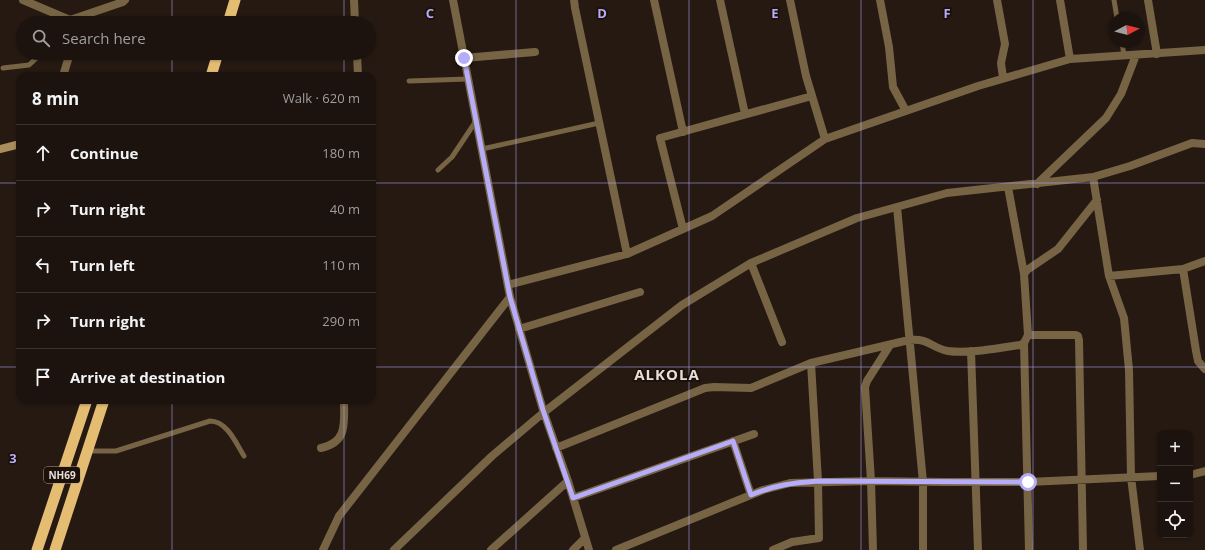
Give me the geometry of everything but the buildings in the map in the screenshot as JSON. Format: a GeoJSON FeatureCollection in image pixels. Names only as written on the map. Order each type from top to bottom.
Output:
{"type":"FeatureCollection","features":[{"type":"Feature","properties":{"kind":"highway"},"geometry":{"type":"LineString","coordinates":[[230,16],[236,0]]}},
{"type":"Feature","properties":{"kind":"highway"},"geometry":{"type":"LineString","coordinates":[[212,72],[216,60]]}},
{"type":"Feature","properties":{"kind":"highway","name":"NH69"},"geometry":{"type":"LineString","coordinates":[[37,550],[86,404]]}},
{"type":"Feature","properties":{"kind":"highway","name":"NH69"},"geometry":{"type":"LineString","coordinates":[[55,550],[103,404]]}},
{"type":"Feature","properties":{"kind":"main road"},"geometry":{"type":"LineString","coordinates":[[0,148],[16,145]]}},
{"type":"Feature","properties":{"kind":"street"},"geometry":{"type":"LineString","coordinates":[[23,0],[61,16]]}},
{"type":"Feature","properties":{"kind":"street"},"geometry":{"type":"LineString","coordinates":[[90,16],[125,0]]}},
{"type":"Feature","properties":{"kind":"street"},"geometry":{"type":"LineString","coordinates":[[354,0],[355,16]]}},
{"type":"Feature","properties":{"kind":"street"},"geometry":{"type":"LineString","coordinates":[[453,0],[510,297],[543,413],[568,481],[589,550]]}},
{"type":"Feature","properties":{"kind":"street"},"geometry":{"type":"LineString","coordinates":[[574,0],[627,254]]}},
{"type":"Feature","properties":{"kind":"street"},"geometry":{"type":"LineString","coordinates":[[654,0],[683,132]]}},
{"type":"Feature","properties":{"kind":"street"},"geometry":{"type":"LineString","coordinates":[[720,0],[745,114]]}},
{"type":"Feature","properties":{"kind":"street"},"geometry":{"type":"LineString","coordinates":[[790,0],[806,76],[825,139]]}},
{"type":"Feature","properties":{"kind":"street"},"geometry":{"type":"LineString","coordinates":[[880,0],[889,48],[893,88],[906,111]]}},
{"type":"Feature","properties":{"kind":"street"},"geometry":{"type":"LineString","coordinates":[[997,0],[1005,44],[1001,63],[1003,78]]}},
{"type":"Feature","properties":{"kind":"street"},"geometry":{"type":"LineString","coordinates":[[1060,0],[1070,59]]}},
{"type":"Feature","properties":{"kind":"street"},"geometry":{"type":"LineString","coordinates":[[1148,0],[1157,54]]}},
{"type":"Feature","properties":{"kind":"street"},"geometry":{"type":"LineString","coordinates":[[508,285],[627,254],[712,216],[825,139],[1003,78],[1070,59],[1205,50]]}},
{"type":"Feature","properties":{"kind":"street"},"geometry":{"type":"LineString","coordinates":[[464,58],[535,52]]}},
{"type":"Feature","properties":{"kind":"street"},"geometry":{"type":"LineString","coordinates":[[1037,184],[1106,118],[1121,94],[1136,55]]}},
{"type":"Feature","properties":{"kind":"street"},"geometry":{"type":"LineString","coordinates":[[64,72],[68,60]]}},
{"type":"Feature","properties":{"kind":"street"},"geometry":{"type":"LineString","coordinates":[[357,60],[358,72]]}},
{"type":"Feature","properties":{"kind":"street"},"geometry":{"type":"LineString","coordinates":[[684,229],[660,138],[812,96]]}},
{"type":"Feature","properties":{"kind":"street"},"geometry":{"type":"LineString","coordinates":[[394,550],[492,456],[543,413],[682,305],[751,263],[858,218],[946,193],[1093,177],[1130,166],[1192,143],[1205,144]]}},
{"type":"Feature","properties":{"kind":"street"},"geometry":{"type":"LineString","coordinates":[[1093,177],[1109,276],[1124,318],[1129,370],[1131,477],[1140,550]]}},
{"type":"Feature","properties":{"kind":"street"},"geometry":{"type":"LineString","coordinates":[[1008,187],[1024,274],[1023,280],[1028,335],[1024,343],[1029,550]]}},
{"type":"Feature","properties":{"kind":"street"},"geometry":{"type":"LineString","coordinates":[[1024,274],[1027,270],[1058,249],[1097,200]]}},
{"type":"Feature","properties":{"kind":"street"},"geometry":{"type":"LineString","coordinates":[[897,207],[923,482],[923,550]]}},
{"type":"Feature","properties":{"kind":"street"},"geometry":{"type":"LineString","coordinates":[[1109,276],[1183,269],[1205,261]]}},
{"type":"Feature","properties":{"kind":"street"},"geometry":{"type":"LineString","coordinates":[[751,263],[782,342]]}},
{"type":"Feature","properties":{"kind":"street"},"geometry":{"type":"LineString","coordinates":[[1183,269],[1198,361],[1205,369]]}},
{"type":"Feature","properties":{"kind":"street"},"geometry":{"type":"LineString","coordinates":[[519,329],[640,292]]}},
{"type":"Feature","properties":{"kind":"street"},"geometry":{"type":"LineString","coordinates":[[323,550],[339,516],[510,297]]}},
{"type":"Feature","properties":{"kind":"street"},"geometry":{"type":"LineString","coordinates":[[1028,335],[1078,336],[1083,550]]}},
{"type":"Feature","properties":{"kind":"street"},"geometry":{"type":"LineString","coordinates":[[556,448],[705,388],[751,388],[811,363],[909,340],[925,341],[945,350],[971,351],[1020,345],[1024,343]]}},
{"type":"Feature","properties":{"kind":"street"},"geometry":{"type":"LineString","coordinates":[[873,550],[865,387],[867,381],[890,345]]}},
{"type":"Feature","properties":{"kind":"street"},"geometry":{"type":"LineString","coordinates":[[971,351],[978,550]]}},
{"type":"Feature","properties":{"kind":"street"},"geometry":{"type":"LineString","coordinates":[[773,550],[792,542],[819,538],[818,481],[811,363]]}},
{"type":"Feature","properties":{"kind":"street"},"geometry":{"type":"LineString","coordinates":[[321,448],[331,446],[338,441],[342,432],[344,404]]}},
{"type":"Feature","properties":{"kind":"street"},"geometry":{"type":"LineString","coordinates":[[573,498],[754,434]]}},
{"type":"Feature","properties":{"kind":"street"},"geometry":{"type":"LineString","coordinates":[[733,441],[751,495]]}},
{"type":"Feature","properties":{"kind":"street"},"geometry":{"type":"LineString","coordinates":[[1193,474],[1205,471]]}},
{"type":"Feature","properties":{"kind":"street"},"geometry":{"type":"LineString","coordinates":[[616,550],[769,488],[790,483],[818,481],[1028,482],[1157,476]]}},
{"type":"Feature","properties":{"kind":"street"},"geometry":{"type":"LineString","coordinates":[[491,550],[568,481]]}},
{"type":"Feature","properties":{"kind":"street"},"geometry":{"type":"LineString","coordinates":[[573,550],[585,538]]}},
{"type":"Feature","properties":{"kind":"lane"},"geometry":{"type":"LineString","coordinates":[[1114,0],[1116,12]]}},
{"type":"Feature","properties":{"kind":"lane"},"geometry":{"type":"LineString","coordinates":[[1123,48],[1124,56]]}},
{"type":"Feature","properties":{"kind":"lane"},"geometry":{"type":"LineString","coordinates":[[3,68],[29,65],[34,60]]}},
{"type":"Feature","properties":{"kind":"lane"},"geometry":{"type":"LineString","coordinates":[[409,81],[468,79]]}},
{"type":"Feature","properties":{"kind":"lane"},"geometry":{"type":"LineString","coordinates":[[438,170],[452,157],[476,121]]}},
{"type":"Feature","properties":{"kind":"lane"},"geometry":{"type":"LineString","coordinates":[[482,149],[599,123]]}},
{"type":"Feature","properties":{"kind":"lane"},"geometry":{"type":"LineString","coordinates":[[87,451],[116,451],[210,421],[215,421],[224,426],[244,456]]}},
{"type":"Feature","properties":{"kind":"district","name":"ALKOLA"},"geometry":{"type":"Point","coordinates":[667,374]}},
{"type":"Feature","properties":{"kind":"route"},"geometry":{"type":"LineString","coordinates":[[464,58],[510,297],[543,410],[573,498],[733,441],[751,495],[776,486],[790,483],[818,481],[1028,482]]}}]}
